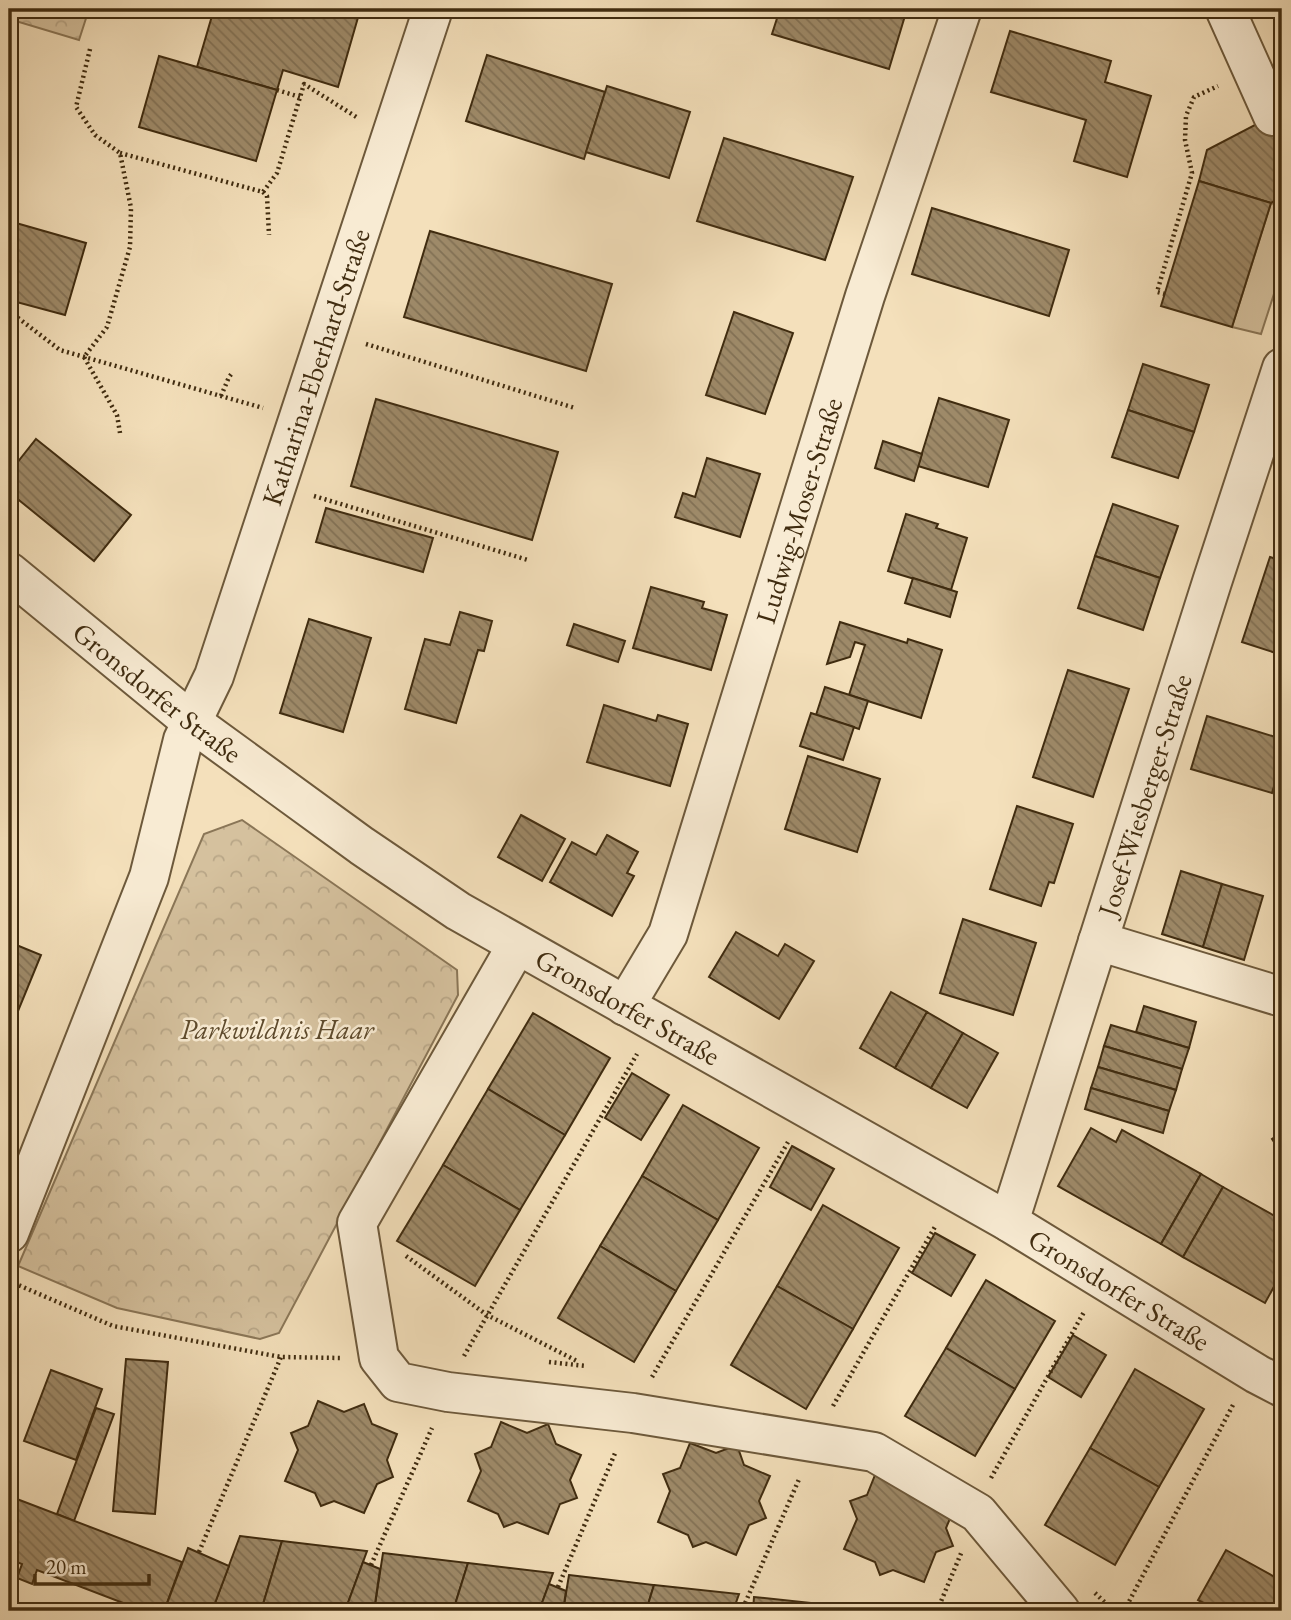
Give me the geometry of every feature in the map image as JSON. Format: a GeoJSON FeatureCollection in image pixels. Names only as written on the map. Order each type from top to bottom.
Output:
{"type":"FeatureCollection","features":[{"type":"Feature","properties":{"kind":"street","name":"Katharina-Eberhard-Straße"},"geometry":{"type":"LineString","coordinates":[[9,1233],[149,877],[183,740],[214,676],[433,9]]}},
{"type":"Feature","properties":{"kind":"street","name":"Ludwig-Moser-Straße"},"geometry":{"type":"LineString","coordinates":[[625,1006],[668,934],[865,296],[962,9]]}},
{"type":"Feature","properties":{"kind":"street"},"geometry":{"type":"LineString","coordinates":[[1225,9],[1273,116]]}},
{"type":"Feature","properties":{"kind":"street","name":"Josef-Wiesberger-Straße"},"geometry":{"type":"LineString","coordinates":[[1009,1222],[1282,368]]}},
{"type":"Feature","properties":{"kind":"street","name":"Gronsdorfer Straße"},"geometry":{"type":"LineString","coordinates":[[9,572],[193,723],[362,846],[458,911],[1009,1222],[1270,1380]]}},
{"type":"Feature","properties":{"kind":"street"},"geometry":{"type":"LineString","coordinates":[[1098,942],[1282,997]]}},
{"type":"Feature","properties":{"kind":"street"},"geometry":{"type":"LineString","coordinates":[[517,945],[357,1223],[379,1358],[398,1382],[448,1392],[633,1413],[874,1452],[978,1513],[1060,1611]]}},
{"type":"Feature","properties":{"kind":"path"},"geometry":{"type":"LineString","coordinates":[[90,49],[76,107],[95,135],[120,153],[262,192],[267,196],[269,235]]}},
{"type":"Feature","properties":{"kind":"path"},"geometry":{"type":"LineString","coordinates":[[1165,294],[1157,292],[1192,173],[1185,140],[1186,116],[1194,97],[1253,71]]}},
{"type":"Feature","properties":{"kind":"path"},"geometry":{"type":"LineString","coordinates":[[262,192],[277,173],[304,84],[391,138]]}},
{"type":"Feature","properties":{"kind":"path"},"geometry":{"type":"LineString","coordinates":[[276,90],[300,97]]}},
{"type":"Feature","properties":{"kind":"path"},"geometry":{"type":"LineString","coordinates":[[84,357],[107,327],[130,247],[131,208],[120,153]]}},
{"type":"Feature","properties":{"kind":"path"},"geometry":{"type":"LineString","coordinates":[[9,311],[60,350],[299,418]]}},
{"type":"Feature","properties":{"kind":"path"},"geometry":{"type":"LineString","coordinates":[[366,344],[575,408]]}},
{"type":"Feature","properties":{"kind":"path"},"geometry":{"type":"LineString","coordinates":[[84,357],[117,415],[120,433]]}},
{"type":"Feature","properties":{"kind":"path"},"geometry":{"type":"LineString","coordinates":[[221,396],[233,372]]}},
{"type":"Feature","properties":{"kind":"path"},"geometry":{"type":"LineString","coordinates":[[277,485],[528,560]]}},
{"type":"Feature","properties":{"kind":"path"},"geometry":{"type":"LineString","coordinates":[[371,1565],[462,1359],[640,1050]]}},
{"type":"Feature","properties":{"kind":"path"},"geometry":{"type":"LineString","coordinates":[[558,1587],[633,1413],[790,1138]]}},
{"type":"Feature","properties":{"kind":"path"},"geometry":{"type":"LineString","coordinates":[[406,1256],[487,1315],[586,1366]]}},
{"type":"Feature","properties":{"kind":"path"},"geometry":{"type":"LineString","coordinates":[[937,1611],[978,1513],[985,1488],[1084,1311]]}},
{"type":"Feature","properties":{"kind":"path"},"geometry":{"type":"LineString","coordinates":[[199,1552],[281,1357]]}},
{"type":"Feature","properties":{"kind":"path"},"geometry":{"type":"LineString","coordinates":[[1124,1611],[1237,1398],[1270,1380]]}},
{"type":"Feature","properties":{"kind":"green space"},"geometry":{"type":"Polygon","coordinates":[[[9,9],[89,9],[79,40],[9,19],[9,9]]]}},
{"type":"Feature","properties":{"kind":"green space"},"geometry":{"type":"Polygon","coordinates":[[[1271,203],[1282,207],[1282,269],[1261,334],[1232,327],[1271,203]]]}},
{"type":"Feature","properties":{"kind":"green space","name":"Parkwildnis Haar"},"geometry":{"type":"Polygon","coordinates":[[[242,820],[457,970],[458,995],[279,1333],[260,1339],[117,1308],[18,1266],[204,834],[242,820]]]}},
{"type":"Feature","properties":{"kind":"building"},"geometry":{"type":"Polygon","coordinates":[[[214,9],[340,9],[359,14],[338,87],[283,70],[277,90],[197,67],[214,9]]]}},
{"type":"Feature","properties":{"kind":"building"},"geometry":{"type":"Polygon","coordinates":[[[780,9],[907,9],[889,69],[772,34],[780,9]]]}},
{"type":"Feature","properties":{"kind":"building"},"geometry":{"type":"Polygon","coordinates":[[[1010,31],[1111,61],[1105,82],[1151,96],[1127,177],[1074,161],[1086,120],[991,92],[1010,31]]]}},
{"type":"Feature","properties":{"kind":"building"},"geometry":{"type":"Polygon","coordinates":[[[487,55],[605,92],[584,159],[466,121],[487,55]]]}},
{"type":"Feature","properties":{"kind":"building"},"geometry":{"type":"Polygon","coordinates":[[[159,56],[277,90],[256,161],[139,127],[159,56]]]}},
{"type":"Feature","properties":{"kind":"building"},"geometry":{"type":"Polygon","coordinates":[[[607,86],[690,112],[669,178],[586,152],[607,86]]]}},
{"type":"Feature","properties":{"kind":"building"},"geometry":{"type":"Polygon","coordinates":[[[1282,111],[1282,197],[1271,203],[1199,181],[1207,150],[1282,111]]]}},
{"type":"Feature","properties":{"kind":"building"},"geometry":{"type":"Polygon","coordinates":[[[724,138],[853,177],[825,260],[697,221],[724,138]]]}},
{"type":"Feature","properties":{"kind":"building"},"geometry":{"type":"Polygon","coordinates":[[[1199,181],[1271,203],[1232,327],[1161,306],[1199,181]]]}},
{"type":"Feature","properties":{"kind":"building"},"geometry":{"type":"Polygon","coordinates":[[[932,208],[1069,250],[1049,316],[912,274],[932,208]]]}},
{"type":"Feature","properties":{"kind":"building"},"geometry":{"type":"Polygon","coordinates":[[[9,221],[86,243],[65,315],[9,300],[9,221]]]}},
{"type":"Feature","properties":{"kind":"building"},"geometry":{"type":"Polygon","coordinates":[[[430,231],[612,284],[586,371],[404,317],[430,231]]]}},
{"type":"Feature","properties":{"kind":"building"},"geometry":{"type":"Polygon","coordinates":[[[734,312],[793,333],[765,414],[706,395],[734,312]]]}},
{"type":"Feature","properties":{"kind":"building"},"geometry":{"type":"Polygon","coordinates":[[[1143,364],[1209,385],[1194,432],[1128,410],[1143,364]]]}},
{"type":"Feature","properties":{"kind":"building"},"geometry":{"type":"Polygon","coordinates":[[[939,398],[1009,420],[988,487],[918,466],[939,398]]]}},
{"type":"Feature","properties":{"kind":"building"},"geometry":{"type":"Polygon","coordinates":[[[376,399],[558,452],[532,540],[351,486],[376,399]]]}},
{"type":"Feature","properties":{"kind":"building"},"geometry":{"type":"Polygon","coordinates":[[[1128,410],[1194,432],[1178,478],[1112,457],[1128,410]]]}},
{"type":"Feature","properties":{"kind":"building"},"geometry":{"type":"Polygon","coordinates":[[[36,439],[131,515],[94,561],[9,492],[9,473],[36,439]]]}},
{"type":"Feature","properties":{"kind":"building"},"geometry":{"type":"Polygon","coordinates":[[[883,441],[922,454],[914,481],[875,468],[883,441]]]}},
{"type":"Feature","properties":{"kind":"building"},"geometry":{"type":"Polygon","coordinates":[[[707,458],[760,474],[740,537],[675,517],[683,493],[695,497],[707,458]]]}},
{"type":"Feature","properties":{"kind":"building"},"geometry":{"type":"Polygon","coordinates":[[[1113,504],[1178,526],[1160,578],[1095,556],[1113,504]]]}},
{"type":"Feature","properties":{"kind":"building"},"geometry":{"type":"Polygon","coordinates":[[[326,508],[433,538],[423,572],[316,542],[326,508]]]}},
{"type":"Feature","properties":{"kind":"building"},"geometry":{"type":"Polygon","coordinates":[[[906,514],[938,524],[936,528],[967,538],[951,590],[888,571],[906,514]]]}},
{"type":"Feature","properties":{"kind":"building"},"geometry":{"type":"Polygon","coordinates":[[[1095,556],[1160,578],[1143,630],[1078,608],[1095,556]]]}},
{"type":"Feature","properties":{"kind":"building"},"geometry":{"type":"Polygon","coordinates":[[[1270,557],[1282,561],[1282,655],[1242,642],[1270,557]]]}},
{"type":"Feature","properties":{"kind":"building"},"geometry":{"type":"Polygon","coordinates":[[[913,578],[957,592],[950,617],[905,603],[913,578]]]}},
{"type":"Feature","properties":{"kind":"building"},"geometry":{"type":"Polygon","coordinates":[[[651,587],[704,602],[702,608],[727,615],[711,670],[633,648],[651,587]]]}},
{"type":"Feature","properties":{"kind":"building"},"geometry":{"type":"Polygon","coordinates":[[[460,612],[492,621],[484,651],[478,650],[456,723],[405,709],[425,639],[450,645],[460,612]]]}},
{"type":"Feature","properties":{"kind":"building"},"geometry":{"type":"Polygon","coordinates":[[[309,619],[371,638],[343,732],[280,713],[309,619]]]}},
{"type":"Feature","properties":{"kind":"building"},"geometry":{"type":"Polygon","coordinates":[[[840,622],[907,643],[908,639],[942,650],[921,718],[849,695],[865,645],[855,642],[850,657],[827,664],[840,622]]]}},
{"type":"Feature","properties":{"kind":"building"},"geometry":{"type":"Polygon","coordinates":[[[574,624],[625,641],[618,662],[567,645],[574,624]]]}},
{"type":"Feature","properties":{"kind":"building"},"geometry":{"type":"Polygon","coordinates":[[[1068,670],[1129,689],[1093,797],[1033,777],[1068,670]]]}},
{"type":"Feature","properties":{"kind":"building"},"geometry":{"type":"Polygon","coordinates":[[[825,687],[868,701],[859,729],[816,715],[825,687]]]}},
{"type":"Feature","properties":{"kind":"building"},"geometry":{"type":"Polygon","coordinates":[[[604,705],[656,721],[658,715],[688,724],[670,786],[587,762],[604,705]]]}},
{"type":"Feature","properties":{"kind":"building"},"geometry":{"type":"Polygon","coordinates":[[[811,713],[854,727],[843,760],[800,746],[811,713]]]}},
{"type":"Feature","properties":{"kind":"building"},"geometry":{"type":"Polygon","coordinates":[[[1207,716],[1282,739],[1282,759],[1272,793],[1191,769],[1207,716]]]}},
{"type":"Feature","properties":{"kind":"building"},"geometry":{"type":"Polygon","coordinates":[[[808,756],[880,779],[857,852],[785,829],[808,756]]]}},
{"type":"Feature","properties":{"kind":"building"},"geometry":{"type":"Polygon","coordinates":[[[1017,806],[1073,824],[1054,883],[1049,882],[1041,906],[990,889],[1017,806]]]}},
{"type":"Feature","properties":{"kind":"building"},"geometry":{"type":"Polygon","coordinates":[[[521,815],[565,839],[542,881],[498,857],[521,815]]]}},
{"type":"Feature","properties":{"kind":"building"},"geometry":{"type":"Polygon","coordinates":[[[607,835],[638,852],[627,873],[634,876],[612,916],[550,882],[572,842],[596,855],[607,835]]]}},
{"type":"Feature","properties":{"kind":"building"},"geometry":{"type":"Polygon","coordinates":[[[1181,871],[1222,884],[1203,947],[1162,934],[1181,871]]]}},
{"type":"Feature","properties":{"kind":"building"},"geometry":{"type":"Polygon","coordinates":[[[1222,884],[1263,896],[1244,960],[1203,947],[1222,884]]]}},
{"type":"Feature","properties":{"kind":"building"},"geometry":{"type":"Polygon","coordinates":[[[963,919],[1036,943],[1013,1015],[940,993],[963,919]]]}},
{"type":"Feature","properties":{"kind":"building"},"geometry":{"type":"Polygon","coordinates":[[[736,932],[778,956],[785,944],[814,961],[779,1019],[709,977],[736,932]]]}},
{"type":"Feature","properties":{"kind":"building"},"geometry":{"type":"Polygon","coordinates":[[[9,942],[41,955],[9,1033],[9,942]]]}},
{"type":"Feature","properties":{"kind":"building"},"geometry":{"type":"Polygon","coordinates":[[[891,992],[927,1012],[895,1068],[860,1048],[891,992]]]}},
{"type":"Feature","properties":{"kind":"building"},"geometry":{"type":"Polygon","coordinates":[[[1144,1006],[1196,1022],[1189,1048],[1136,1032],[1144,1006]]]}},
{"type":"Feature","properties":{"kind":"building"},"geometry":{"type":"Polygon","coordinates":[[[927,1012],[963,1033],[931,1088],[895,1068],[927,1012]]]}},
{"type":"Feature","properties":{"kind":"building"},"geometry":{"type":"Polygon","coordinates":[[[533,1013],[610,1058],[565,1135],[488,1089],[533,1013]]]}},
{"type":"Feature","properties":{"kind":"building"},"geometry":{"type":"Polygon","coordinates":[[[1111,1025],[1189,1048],[1182,1069],[1104,1046],[1111,1025]]]}},
{"type":"Feature","properties":{"kind":"building"},"geometry":{"type":"Polygon","coordinates":[[[963,1033],[998,1053],[967,1108],[931,1088],[963,1033]]]}},
{"type":"Feature","properties":{"kind":"building"},"geometry":{"type":"Polygon","coordinates":[[[1104,1046],[1182,1069],[1176,1090],[1098,1067],[1104,1046]]]}},
{"type":"Feature","properties":{"kind":"building"},"geometry":{"type":"Polygon","coordinates":[[[1098,1067],[1176,1090],[1169,1111],[1091,1088],[1098,1067]]]}},
{"type":"Feature","properties":{"kind":"building"},"geometry":{"type":"Polygon","coordinates":[[[632,1073],[669,1095],[641,1140],[605,1118],[632,1073]]]}},
{"type":"Feature","properties":{"kind":"building"},"geometry":{"type":"Polygon","coordinates":[[[1091,1088],[1169,1111],[1163,1133],[1085,1109],[1091,1088]]]}},
{"type":"Feature","properties":{"kind":"building"},"geometry":{"type":"Polygon","coordinates":[[[488,1089],[565,1135],[520,1210],[443,1165],[488,1089]]]}},
{"type":"Feature","properties":{"kind":"building"},"geometry":{"type":"Polygon","coordinates":[[[683,1105],[759,1148],[718,1220],[642,1176],[683,1105]]]}},
{"type":"Feature","properties":{"kind":"building"},"geometry":{"type":"Polygon","coordinates":[[[1091,1128],[1116,1142],[1122,1130],[1201,1174],[1161,1244],[1058,1186],[1091,1128]]]}},
{"type":"Feature","properties":{"kind":"building"},"geometry":{"type":"Polygon","coordinates":[[[1282,1132],[1282,1154],[1272,1139],[1282,1132]]]}},
{"type":"Feature","properties":{"kind":"building"},"geometry":{"type":"Polygon","coordinates":[[[792,1146],[834,1169],[811,1210],[770,1187],[792,1146]]]}},
{"type":"Feature","properties":{"kind":"building"},"geometry":{"type":"Polygon","coordinates":[[[443,1165],[520,1210],[475,1286],[397,1241],[443,1165]]]}},
{"type":"Feature","properties":{"kind":"building"},"geometry":{"type":"Polygon","coordinates":[[[1201,1174],[1223,1187],[1183,1257],[1161,1244],[1201,1174]]]}},
{"type":"Feature","properties":{"kind":"building"},"geometry":{"type":"Polygon","coordinates":[[[642,1176],[718,1220],[676,1291],[600,1246],[642,1176]]]}},
{"type":"Feature","properties":{"kind":"building"},"geometry":{"type":"Polygon","coordinates":[[[1223,1187],[1282,1220],[1282,1272],[1265,1303],[1183,1257],[1223,1187]]]}},
{"type":"Feature","properties":{"kind":"building"},"geometry":{"type":"Polygon","coordinates":[[[823,1205],[899,1248],[853,1329],[777,1286],[823,1205]]]}},
{"type":"Feature","properties":{"kind":"building"},"geometry":{"type":"Polygon","coordinates":[[[935,1233],[975,1255],[951,1296],[912,1273],[935,1233]]]}},
{"type":"Feature","properties":{"kind":"building"},"geometry":{"type":"Polygon","coordinates":[[[600,1246],[676,1291],[634,1362],[558,1318],[600,1246]]]}},
{"type":"Feature","properties":{"kind":"building"},"geometry":{"type":"Polygon","coordinates":[[[986,1280],[1055,1321],[1015,1389],[946,1348],[986,1280]]]}},
{"type":"Feature","properties":{"kind":"building"},"geometry":{"type":"Polygon","coordinates":[[[777,1286],[853,1329],[806,1409],[731,1365],[777,1286]]]}},
{"type":"Feature","properties":{"kind":"building"},"geometry":{"type":"Polygon","coordinates":[[[1073,1335],[1106,1355],[1081,1397],[1048,1377],[1073,1335]]]}},
{"type":"Feature","properties":{"kind":"building"},"geometry":{"type":"Polygon","coordinates":[[[946,1348],[1015,1389],[975,1456],[905,1416],[946,1348]]]}},
{"type":"Feature","properties":{"kind":"building"},"geometry":{"type":"Polygon","coordinates":[[[126,1359],[168,1362],[155,1514],[113,1511],[126,1359]]]}},
{"type":"Feature","properties":{"kind":"building"},"geometry":{"type":"Polygon","coordinates":[[[1135,1369],[1204,1409],[1159,1487],[1090,1448],[1135,1369]]]}},
{"type":"Feature","properties":{"kind":"building"},"geometry":{"type":"Polygon","coordinates":[[[51,1370],[102,1389],[76,1460],[24,1441],[51,1370]]]}},
{"type":"Feature","properties":{"kind":"building"},"geometry":{"type":"Polygon","coordinates":[[[318,1401],[344,1412],[364,1404],[372,1424],[397,1434],[387,1460],[393,1477],[377,1484],[364,1513],[334,1501],[321,1506],[315,1493],[285,1481],[298,1450],[291,1433],[308,1426],[318,1401]]]}},
{"type":"Feature","properties":{"kind":"building"},"geometry":{"type":"Polygon","coordinates":[[[96,1408],[114,1414],[74,1521],[57,1514],[96,1408]]]}},
{"type":"Feature","properties":{"kind":"building"},"geometry":{"type":"Polygon","coordinates":[[[501,1422],[527,1433],[548,1424],[556,1444],[581,1455],[570,1480],[577,1498],[560,1504],[548,1534],[517,1522],[504,1527],[498,1514],[468,1501],[481,1471],[475,1454],[491,1447],[501,1422]]]}},
{"type":"Feature","properties":{"kind":"building"},"geometry":{"type":"Polygon","coordinates":[[[690,1443],[716,1453],[737,1445],[744,1465],[770,1476],[759,1501],[766,1518],[749,1525],[736,1555],[706,1542],[693,1547],[688,1535],[658,1522],[670,1491],[663,1474],[680,1468],[690,1443]]]}},
{"type":"Feature","properties":{"kind":"building"},"geometry":{"type":"Polygon","coordinates":[[[1090,1448],[1159,1487],[1115,1565],[1045,1525],[1090,1448]]]}},
{"type":"Feature","properties":{"kind":"building"},"geometry":{"type":"Polygon","coordinates":[[[877,1470],[957,1502],[946,1528],[953,1546],[936,1552],[924,1582],[893,1570],[880,1575],[875,1562],[844,1549],[857,1519],[850,1501],[867,1495],[877,1470]]]}},
{"type":"Feature","properties":{"kind":"building"},"geometry":{"type":"Polygon","coordinates":[[[9,1496],[182,1562],[164,1611],[144,1611],[37,1570],[32,1584],[17,1578],[22,1564],[9,1559],[9,1496]]]}},
{"type":"Feature","properties":{"kind":"building"},"geometry":{"type":"Polygon","coordinates":[[[240,1536],[282,1541],[261,1611],[212,1611],[240,1536]]]}},
{"type":"Feature","properties":{"kind":"building"},"geometry":{"type":"Polygon","coordinates":[[[282,1541],[367,1551],[345,1611],[261,1611],[282,1541]]]}},
{"type":"Feature","properties":{"kind":"building"},"geometry":{"type":"Polygon","coordinates":[[[188,1548],[229,1566],[212,1611],[165,1609],[188,1548]]]}},
{"type":"Feature","properties":{"kind":"building"},"geometry":{"type":"Polygon","coordinates":[[[1226,1550],[1282,1581],[1282,1593],[1273,1611],[1218,1611],[1198,1600],[1226,1550]]]}},
{"type":"Feature","properties":{"kind":"building"},"geometry":{"type":"Polygon","coordinates":[[[383,1553],[468,1563],[453,1611],[374,1611],[383,1553]]]}},
{"type":"Feature","properties":{"kind":"building"},"geometry":{"type":"Polygon","coordinates":[[[363,1562],[380,1569],[374,1611],[345,1611],[363,1562]]]}},
{"type":"Feature","properties":{"kind":"building"},"geometry":{"type":"Polygon","coordinates":[[[468,1563],[553,1573],[539,1611],[453,1611],[468,1563]]]}},
{"type":"Feature","properties":{"kind":"building"},"geometry":{"type":"Polygon","coordinates":[[[569,1575],[654,1585],[646,1611],[563,1611],[569,1575]]]}},
{"type":"Feature","properties":{"kind":"building"},"geometry":{"type":"Polygon","coordinates":[[[549,1584],[566,1591],[563,1611],[539,1611],[549,1584]]]}},
{"type":"Feature","properties":{"kind":"building"},"geometry":{"type":"Polygon","coordinates":[[[654,1585],[739,1594],[733,1611],[646,1611],[654,1585]]]}},
{"type":"Feature","properties":{"kind":"building"},"geometry":{"type":"Polygon","coordinates":[[[754,1597],[840,1606],[838,1611],[753,1611],[754,1597]]]}},
{"type":"Feature","properties":{"kind":"building"},"geometry":{"type":"Polygon","coordinates":[[[840,1606],[887,1611],[838,1611],[840,1606]]]}}]}
